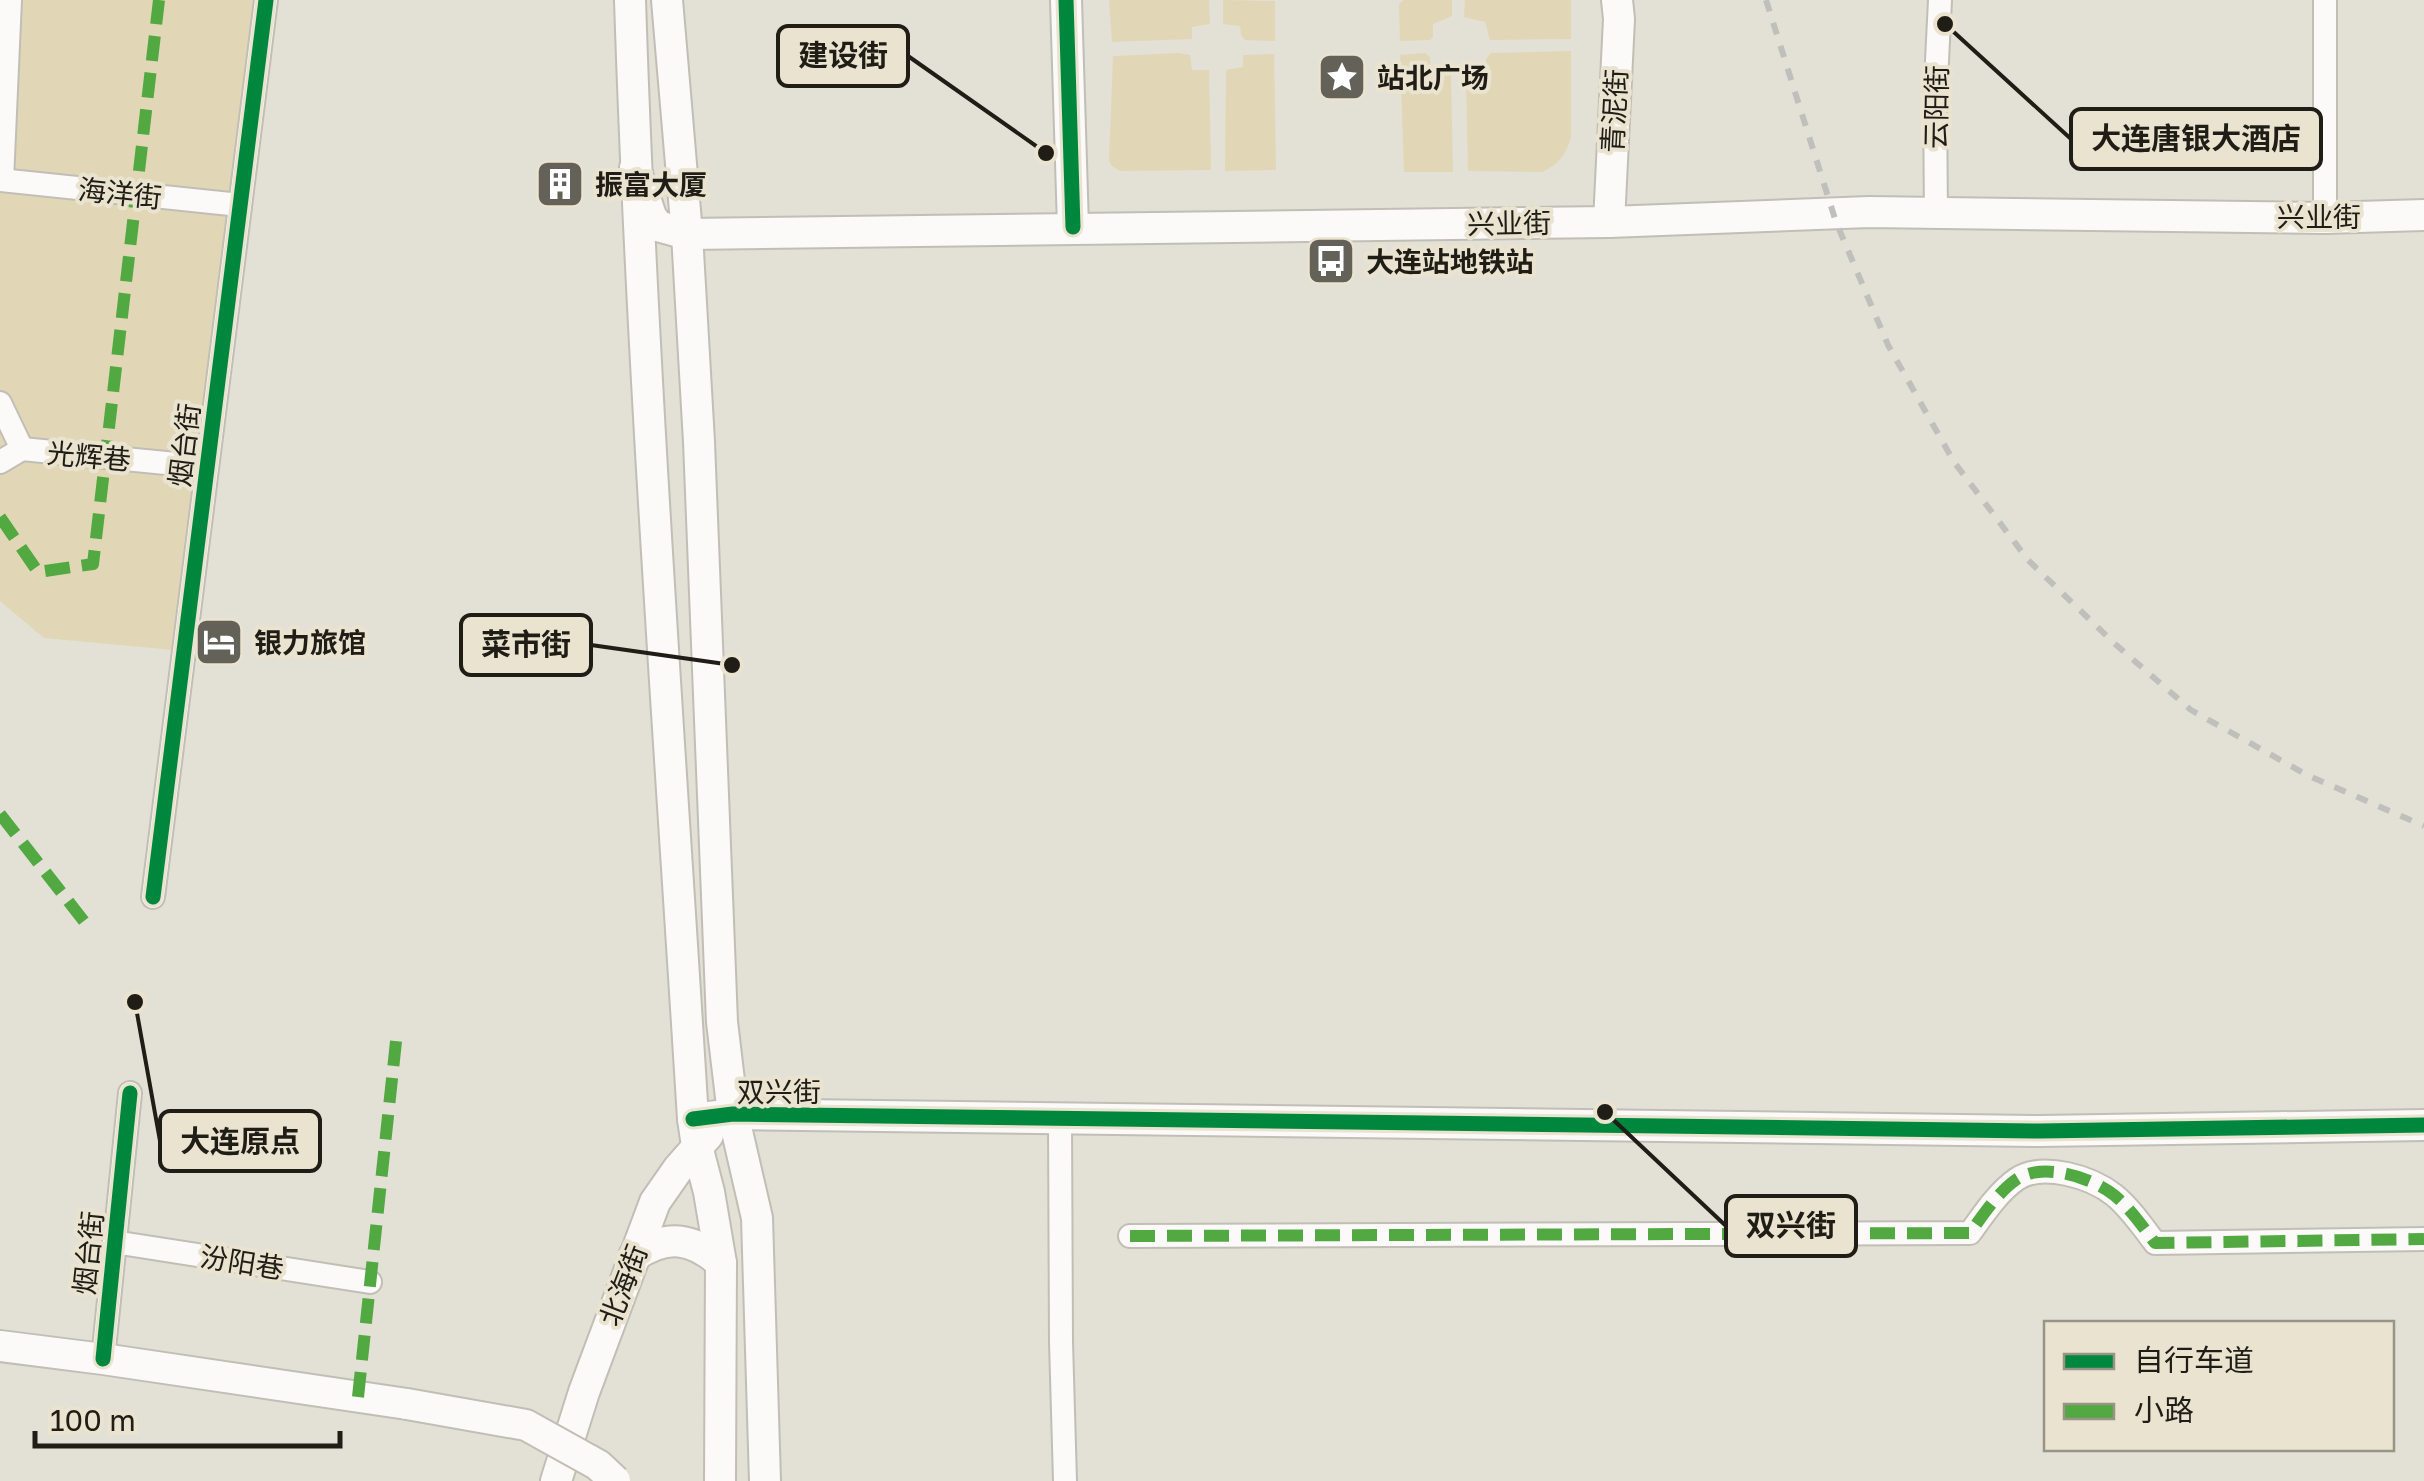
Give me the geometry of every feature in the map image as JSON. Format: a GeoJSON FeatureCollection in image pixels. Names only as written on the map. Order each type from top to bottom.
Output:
{"type":"FeatureCollection","features":[{"type":"Feature","properties":{"kind":"main road"},"geometry":{"type":"LineString","coordinates":[[630,0],[636,168],[695,1133],[721,1263],[720,1481]]}},
{"type":"Feature","properties":{"kind":"main road"},"geometry":{"type":"LineString","coordinates":[[667,0],[687,234],[699,442],[722,1022],[733,1114],[757,1218],[764,1481]]}},
{"type":"Feature","properties":{"kind":"main road"},"geometry":{"type":"LineString","coordinates":[[1066,0],[1073,227]]}},
{"type":"Feature","properties":{"kind":"main road","name":"青泥街"},"geometry":{"type":"LineString","coordinates":[[1608,222],[1617,0]]}},
{"type":"Feature","properties":{"kind":"main road"},"geometry":{"type":"LineString","coordinates":[[636,168],[658,226],[687,234]]}},
{"type":"Feature","properties":{"kind":"main road","name":"兴业街"},"geometry":{"type":"LineString","coordinates":[[687,234],[1608,222],[1869,212],[2325,218],[2424,215]]}},
{"type":"Feature","properties":{"kind":"main road","name":"北海街"},"geometry":{"type":"LineString","coordinates":[[556,1481],[584,1392],[656,1202],[695,1133],[733,1114]]}},
{"type":"Feature","properties":{"kind":"main road","name":"双兴街"},"geometry":{"type":"LineString","coordinates":[[733,1114],[2040,1131],[2424,1125]]}},
{"type":"Feature","properties":{"kind":"main road"},"geometry":{"type":"LineString","coordinates":[[634,1256],[652,1244],[669,1241],[706,1249],[721,1263]]}},
{"type":"Feature","properties":{"kind":"main road"},"geometry":{"type":"LineString","coordinates":[[0,1346],[407,1404],[526,1425],[598,1465],[615,1481]]}},
{"type":"Feature","properties":{"kind":"street"},"geometry":{"type":"LineString","coordinates":[[1,180],[10,0]]}},
{"type":"Feature","properties":{"kind":"street","name":"烟台街"},"geometry":{"type":"LineString","coordinates":[[151,907],[266,0]]}},
{"type":"Feature","properties":{"kind":"street","name":"云阳街"},"geometry":{"type":"LineString","coordinates":[[1936,214],[1935,101],[1940,0]]}},
{"type":"Feature","properties":{"kind":"street"},"geometry":{"type":"LineString","coordinates":[[2325,0],[2325,218]]}},
{"type":"Feature","properties":{"kind":"street","name":"海洋街"},"geometry":{"type":"LineString","coordinates":[[1,180],[240,205]]}},
{"type":"Feature","properties":{"kind":"street","name":"光辉巷"},"geometry":{"type":"LineString","coordinates":[[0,403],[22,450],[207,468]]}},
{"type":"Feature","properties":{"kind":"street"},"geometry":{"type":"LineString","coordinates":[[0,462],[22,450]]}},
{"type":"Feature","properties":{"kind":"street","name":"烟台街"},"geometry":{"type":"LineString","coordinates":[[103,1359],[130,1093]]}},
{"type":"Feature","properties":{"kind":"street"},"geometry":{"type":"LineString","coordinates":[[1060,1119],[1064,1481]]}},
{"type":"Feature","properties":{"kind":"street"},"geometry":{"type":"LineString","coordinates":[[2040,1131],[2042,1170]]}},
{"type":"Feature","properties":{"kind":"street"},"geometry":{"type":"LineString","coordinates":[[1130,1236],[1970,1233],[2018,1178],[2042,1170],[2076,1176],[2112,1194],[2155,1244],[2424,1239]]}},
{"type":"Feature","properties":{"kind":"street","name":"汾阳巷"},"geometry":{"type":"LineString","coordinates":[[114,1242],[370,1282]]}},
{"type":"Feature","properties":{"kind":"shaded area"},"geometry":{"type":"Polygon","coordinates":[[[0,0],[253,0],[240,205],[184,651],[44,638],[0,601],[0,0]]]}},
{"type":"Feature","properties":{"kind":"shaded area"},"geometry":{"type":"Polygon","coordinates":[[[1109,0],[1209,0],[1210,24],[1192,27],[1192,39],[1112,42],[1109,0]]]}},
{"type":"Feature","properties":{"kind":"shaded area"},"geometry":{"type":"Polygon","coordinates":[[[1223,0],[1275,1],[1275,41],[1245,40],[1240,26],[1223,24],[1223,0]]]}},
{"type":"Feature","properties":{"kind":"shaded area"},"geometry":{"type":"Polygon","coordinates":[[[1404,0],[1452,0],[1452,16],[1433,24],[1430,40],[1400,41],[1399,4],[1404,0]]]}},
{"type":"Feature","properties":{"kind":"shaded area"},"geometry":{"type":"Polygon","coordinates":[[[1465,0],[1571,0],[1571,39],[1490,40],[1485,22],[1464,17],[1465,0]]]}},
{"type":"Feature","properties":{"kind":"shaded area"},"geometry":{"type":"Polygon","coordinates":[[[1571,51],[1571,137],[1561,158],[1542,172],[1468,171],[1469,74],[1486,67],[1491,53],[1571,51]]]}},
{"type":"Feature","properties":{"kind":"shaded area"},"geometry":{"type":"Polygon","coordinates":[[[1425,53],[1430,57],[1431,71],[1451,75],[1453,172],[1404,172],[1400,55],[1425,53]]]}},
{"type":"Feature","properties":{"kind":"shaded area"},"geometry":{"type":"Polygon","coordinates":[[[1274,54],[1276,170],[1225,171],[1226,70],[1243,67],[1243,55],[1274,54]]]}},
{"type":"Feature","properties":{"kind":"shaded area"},"geometry":{"type":"Polygon","coordinates":[[[1190,55],[1192,70],[1209,70],[1211,170],[1120,171],[1109,161],[1113,56],[1190,55]]]}},
{"type":"Feature","properties":{"kind":"railway"},"geometry":{"type":"LineString","coordinates":[[1766,0],[1836,222],[1888,345],[1954,462],[2028,560],[2191,710],[2307,775],[2424,826]]}},
{"type":"Feature","properties":{"kind":"marked path"},"geometry":{"type":"LineString","coordinates":[[0,517],[38,572],[93,564],[159,0]]}},
{"type":"Feature","properties":{"kind":"marked path"},"geometry":{"type":"LineString","coordinates":[[0,814],[90,929]]}},
{"type":"Feature","properties":{"kind":"marked path"},"geometry":{"type":"LineString","coordinates":[[358,1397],[397,1032]]}},
{"type":"Feature","properties":{"kind":"marked path"},"geometry":{"type":"LineString","coordinates":[[1130,1236],[1970,1233],[2010,1184],[2028,1174],[2053,1172],[2104,1188],[2125,1206],[2155,1243],[2424,1239]]}},
{"type":"Feature","properties":{"kind":"cycle path"},"geometry":{"type":"LineString","coordinates":[[153,897],[266,0]]}},
{"type":"Feature","properties":{"kind":"cycle path"},"geometry":{"type":"LineString","coordinates":[[1066,0],[1073,227]]}},
{"type":"Feature","properties":{"kind":"cycle path"},"geometry":{"type":"LineString","coordinates":[[103,1359],[130,1093]]}},
{"type":"Feature","properties":{"kind":"cycle path"},"geometry":{"type":"LineString","coordinates":[[693,1119],[733,1114],[2040,1131],[2424,1125]]}},
{"type":"Feature","properties":{"kind":"place","name":"大连唐银大酒店"},"geometry":{"type":"Point","coordinates":[1945,24]}},
{"type":"Feature","properties":{"kind":"place","name":"站北广场"},"geometry":{"type":"Point","coordinates":[1342,77]}},
{"type":"Feature","properties":{"kind":"place","name":"建设街"},"geometry":{"type":"Point","coordinates":[1046,153]}},
{"type":"Feature","properties":{"kind":"place","name":"振富大厦"},"geometry":{"type":"Point","coordinates":[560,184]}},
{"type":"Feature","properties":{"kind":"place","name":"大连站地铁站"},"geometry":{"type":"Point","coordinates":[1331,261]}},
{"type":"Feature","properties":{"kind":"place","name":"银力旅馆"},"geometry":{"type":"Point","coordinates":[219,642]}},
{"type":"Feature","properties":{"kind":"place","name":"菜市街"},"geometry":{"type":"Point","coordinates":[732,665]}},
{"type":"Feature","properties":{"kind":"place","name":"大连原点"},"geometry":{"type":"Point","coordinates":[135,1002]}},
{"type":"Feature","properties":{"kind":"place","name":"双兴街"},"geometry":{"type":"Point","coordinates":[1605,1112]}}]}
